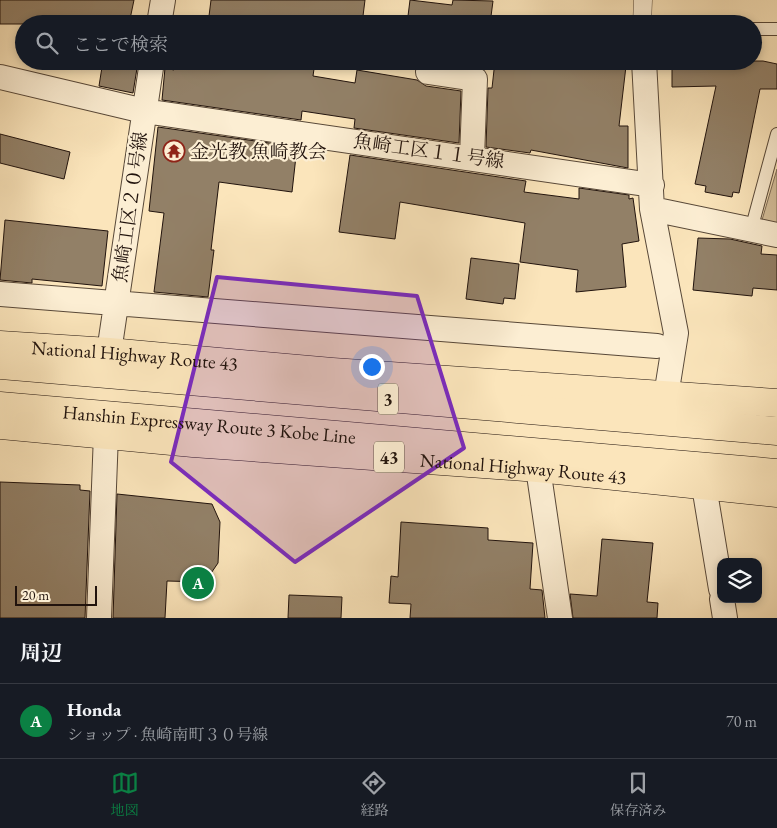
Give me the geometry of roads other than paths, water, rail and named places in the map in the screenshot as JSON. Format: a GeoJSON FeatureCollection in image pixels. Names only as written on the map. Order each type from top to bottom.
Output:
{"type":"FeatureCollection","features":[{"type":"Feature","properties":{"kind":"highway","name":"National Highway Route 43"},"geometry":{"type":"LineString","coordinates":[[0,345],[109,352],[332,372],[541,385],[777,403]]}},
{"type":"Feature","properties":{"kind":"highway","name":"3"},"geometry":{"type":"LineString","coordinates":[[0,365],[777,431]]}},
{"type":"Feature","properties":{"kind":"highway","name":"Hanshin Expressway Route 3 Kobe Line"},"geometry":{"type":"LineString","coordinates":[[0,406],[777,473]]}},
{"type":"Feature","properties":{"kind":"highway","name":"National Highway Route 43"},"geometry":{"type":"LineString","coordinates":[[0,425],[193,443],[538,468],[777,493]]}},
{"type":"Feature","properties":{"kind":"street"},"geometry":{"type":"LineString","coordinates":[[160,15],[163,0]]}},
{"type":"Feature","properties":{"kind":"street"},"geometry":{"type":"LineString","coordinates":[[642,15],[643,0]]}},
{"type":"Feature","properties":{"kind":"street","name":"魚崎工区２０号線"},"geometry":{"type":"LineString","coordinates":[[109,352],[151,70]]}},
{"type":"Feature","properties":{"kind":"street"},"geometry":{"type":"LineString","coordinates":[[645,70],[652,209],[676,333],[666,396]]}},
{"type":"Feature","properties":{"kind":"street"},"geometry":{"type":"LineString","coordinates":[[428,72],[475,79],[472,157]]}},
{"type":"Feature","properties":{"kind":"street","name":"魚崎工区１１号線"},"geometry":{"type":"LineString","coordinates":[[0,77],[144,111],[472,157],[652,185]]}},
{"type":"Feature","properties":{"kind":"street"},"geometry":{"type":"LineString","coordinates":[[652,209],[777,235]]}},
{"type":"Feature","properties":{"kind":"street"},"geometry":{"type":"LineString","coordinates":[[0,294],[657,346]]}},
{"type":"Feature","properties":{"kind":"street"},"geometry":{"type":"LineString","coordinates":[[99,618],[106,434]]}},
{"type":"Feature","properties":{"kind":"street"},"geometry":{"type":"LineString","coordinates":[[538,468],[560,618]]}},
{"type":"Feature","properties":{"kind":"street"},"geometry":{"type":"LineString","coordinates":[[704,486],[717,565]]}},
{"type":"Feature","properties":{"kind":"street"},"geometry":{"type":"LineString","coordinates":[[723,603],[725,618]]}},
{"type":"Feature","properties":{"kind":"lane"},"geometry":{"type":"LineString","coordinates":[[762,29],[777,29]]}},
{"type":"Feature","properties":{"kind":"lane"},"geometry":{"type":"LineString","coordinates":[[751,230],[777,134]]}},
{"type":"Feature","properties":{"kind":"place","name":"金光教 魚崎教会"},"geometry":{"type":"Point","coordinates":[174,151]}},
{"type":"Feature","properties":{"kind":"place","name":"Honda"},"geometry":{"type":"Point","coordinates":[198,583]}}]}
